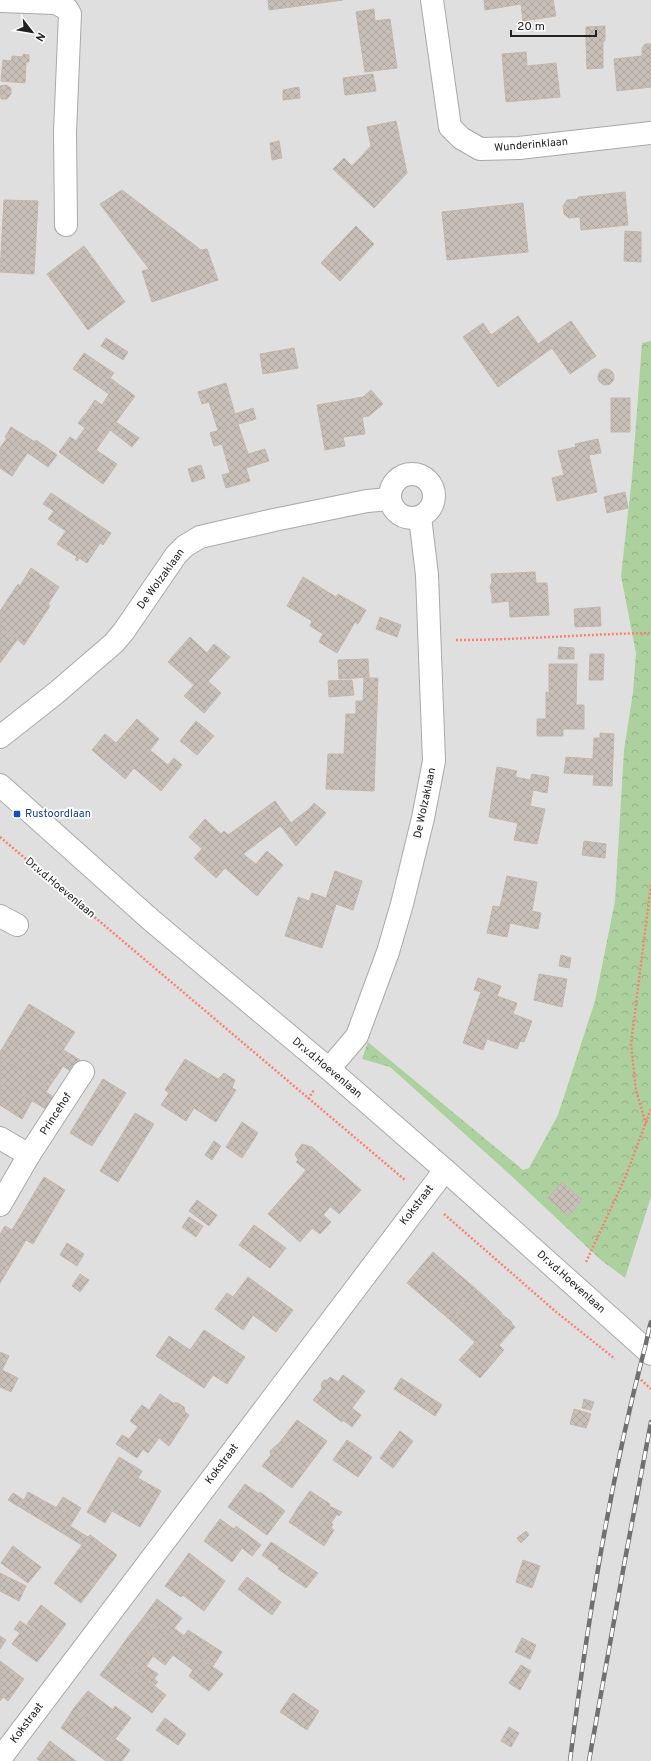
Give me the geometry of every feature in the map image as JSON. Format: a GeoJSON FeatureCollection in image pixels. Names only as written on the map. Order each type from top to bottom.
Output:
{"type":"FeatureCollection","features":[{"type":"Feature","properties":{"kind":"street","name":"Wunderinklaan"},"geometry":{"type":"LineString","coordinates":[[432,0],[450,127],[470,144],[480,149],[519,148],[651,133]]}},
{"type":"Feature","properties":{"kind":"street"},"geometry":{"type":"LineString","coordinates":[[0,1],[56,3],[67,9],[70,14],[65,132],[66,225]]}},
{"type":"Feature","properties":{"kind":"street"},"geometry":{"type":"LineString","coordinates":[[410,474],[420,475],[428,481],[433,489],[434,499],[431,509],[420,517],[414,519],[404,517],[396,512],[392,507],[390,494],[394,484],[401,477],[410,474]]}},
{"type":"Feature","properties":{"kind":"street","name":"De Wolzaklaan"},"geometry":{"type":"LineString","coordinates":[[0,737],[56,693],[114,644],[176,555],[185,546],[200,537],[274,520],[367,501],[390,499]]}},
{"type":"Feature","properties":{"kind":"street","name":"De Wolzaklaan"},"geometry":{"type":"LineString","coordinates":[[329,1070],[357,1036],[388,952],[400,911],[423,818],[434,761],[427,575],[420,517]]}},
{"type":"Feature","properties":{"kind":"street","name":"Dr.v.d.Hoevenlaan"},"geometry":{"type":"LineString","coordinates":[[0,785],[151,920],[445,1170],[651,1354]]}},
{"type":"Feature","properties":{"kind":"street","name":"Princehof"},"geometry":{"type":"LineString","coordinates":[[0,1205],[29,1156],[83,1072]]}},
{"type":"Feature","properties":{"kind":"street"},"geometry":{"type":"LineString","coordinates":[[0,1138],[29,1156]]}},
{"type":"Feature","properties":{"kind":"street","name":"Kokstraat"},"geometry":{"type":"LineString","coordinates":[[0,1759],[445,1170]]}},
{"type":"Feature","properties":{"kind":"path"},"geometry":{"type":"LineString","coordinates":[[430,640],[496,640],[597,634],[651,633]]}},
{"type":"Feature","properties":{"kind":"path","name":"Dr.v.d.Hoevenlaan"},"geometry":{"type":"LineString","coordinates":[[0,837],[424,1196],[555,1311],[620,1363]]}},
{"type":"Feature","properties":{"kind":"path"},"geometry":{"type":"LineString","coordinates":[[646,1124],[636,1090],[631,1044],[651,884]]}},
{"type":"Feature","properties":{"kind":"path"},"geometry":{"type":"LineString","coordinates":[[583,1268],[625,1178],[651,1109]]}},
{"type":"Feature","properties":{"kind":"path"},"geometry":{"type":"LineString","coordinates":[[637,1377],[651,1389]]}},
{"type":"Feature","properties":{"kind":"shaded area"},"geometry":{"type":"Polygon","coordinates":[[[0,0],[651,0],[651,1761],[0,1761],[0,0]]]}},
{"type":"Feature","properties":{"kind":"green space"},"geometry":{"type":"Polygon","coordinates":[[[651,341],[651,1197],[625,1278],[601,1260],[506,1171],[390,1067],[362,1059],[368,1042],[523,1170],[529,1168],[558,1115],[595,1001],[615,901],[624,750],[633,692],[636,653],[621,576],[632,477],[642,343],[651,341]]]}},
{"type":"Feature","properties":{"kind":"building"},"geometry":{"type":"Polygon","coordinates":[[[268,0],[343,0],[269,10],[268,0]]]}},
{"type":"Feature","properties":{"kind":"building"},"geometry":{"type":"Polygon","coordinates":[[[484,0],[553,0],[556,16],[523,21],[521,4],[485,10],[484,0]]]}},
{"type":"Feature","properties":{"kind":"building"},"geometry":{"type":"Polygon","coordinates":[[[374,9],[375,21],[390,19],[397,68],[365,72],[356,12],[374,9]]]}},
{"type":"Feature","properties":{"kind":"building"},"geometry":{"type":"Polygon","coordinates":[[[605,26],[605,41],[586,42],[586,27],[605,26]]]}},
{"type":"Feature","properties":{"kind":"building"},"geometry":{"type":"Polygon","coordinates":[[[603,41],[603,68],[587,69],[586,42],[603,41]]]}},
{"type":"Feature","properties":{"kind":"building"},"geometry":{"type":"Polygon","coordinates":[[[645,44],[651,44],[651,87],[617,91],[614,59],[642,56],[642,48],[645,44]]]}},
{"type":"Feature","properties":{"kind":"building"},"geometry":{"type":"Polygon","coordinates":[[[526,52],[527,66],[556,63],[560,97],[506,102],[502,54],[526,52]]]}},
{"type":"Feature","properties":{"kind":"building"},"geometry":{"type":"Polygon","coordinates":[[[23,54],[29,55],[29,62],[26,62],[25,83],[1,81],[3,60],[11,61],[12,56],[23,57],[23,54]]]}},
{"type":"Feature","properties":{"kind":"building"},"geometry":{"type":"Polygon","coordinates":[[[373,74],[376,91],[345,95],[343,78],[373,74]]]}},
{"type":"Feature","properties":{"kind":"building"},"geometry":{"type":"Polygon","coordinates":[[[6,85],[11,88],[11,94],[7,99],[1,99],[0,86],[6,85]]]}},
{"type":"Feature","properties":{"kind":"building"},"geometry":{"type":"Polygon","coordinates":[[[299,87],[300,98],[283,100],[283,90],[299,87]]]}},
{"type":"Feature","properties":{"kind":"building"},"geometry":{"type":"Polygon","coordinates":[[[396,121],[407,173],[374,208],[333,169],[344,158],[352,166],[371,146],[367,127],[396,121]]]}},
{"type":"Feature","properties":{"kind":"building"},"geometry":{"type":"Polygon","coordinates":[[[279,141],[282,158],[272,160],[270,143],[279,141]]]}},
{"type":"Feature","properties":{"kind":"building"},"geometry":{"type":"Polygon","coordinates":[[[122,190],[201,250],[207,249],[218,280],[152,302],[142,271],[149,269],[100,204],[122,190]]]}},
{"type":"Feature","properties":{"kind":"building"},"geometry":{"type":"Polygon","coordinates":[[[625,192],[628,225],[581,230],[580,217],[569,218],[564,214],[563,206],[567,200],[578,199],[578,197],[625,192]]]}},
{"type":"Feature","properties":{"kind":"building"},"geometry":{"type":"Polygon","coordinates":[[[4,200],[38,201],[34,274],[0,272],[4,200]]]}},
{"type":"Feature","properties":{"kind":"building"},"geometry":{"type":"Polygon","coordinates":[[[523,203],[528,252],[447,260],[442,212],[523,203]]]}},
{"type":"Feature","properties":{"kind":"building"},"geometry":{"type":"Polygon","coordinates":[[[356,226],[374,244],[340,281],[321,263],[356,226]]]}},
{"type":"Feature","properties":{"kind":"building"},"geometry":{"type":"Polygon","coordinates":[[[625,231],[641,232],[641,262],[624,261],[625,231]]]}},
{"type":"Feature","properties":{"kind":"building"},"geometry":{"type":"Polygon","coordinates":[[[84,246],[125,302],[88,330],[47,274],[84,246]]]}},
{"type":"Feature","properties":{"kind":"building"},"geometry":{"type":"Polygon","coordinates":[[[518,316],[538,344],[571,321],[596,356],[570,374],[552,348],[498,387],[463,337],[483,323],[491,335],[518,316]]]}},
{"type":"Feature","properties":{"kind":"building"},"geometry":{"type":"Polygon","coordinates":[[[106,338],[128,352],[123,360],[101,346],[106,338]]]}},
{"type":"Feature","properties":{"kind":"building"},"geometry":{"type":"Polygon","coordinates":[[[294,348],[298,368],[263,374],[260,354],[294,348]]]}},
{"type":"Feature","properties":{"kind":"building"},"geometry":{"type":"Polygon","coordinates":[[[84,353],[114,373],[110,378],[135,396],[116,422],[139,438],[132,447],[87,412],[95,400],[102,405],[109,394],[73,369],[84,353]]]}},
{"type":"Feature","properties":{"kind":"building"},"geometry":{"type":"Polygon","coordinates":[[[606,369],[613,374],[614,377],[609,384],[606,385],[599,380],[598,377],[603,370],[606,369]]]}},
{"type":"Feature","properties":{"kind":"building"},"geometry":{"type":"Polygon","coordinates":[[[226,383],[235,414],[253,408],[256,419],[218,430],[209,402],[202,404],[198,392],[226,383]]]}},
{"type":"Feature","properties":{"kind":"building"},"geometry":{"type":"Polygon","coordinates":[[[371,390],[383,404],[369,416],[362,417],[365,434],[343,437],[345,446],[325,450],[317,405],[363,397],[371,390]]]}},
{"type":"Feature","properties":{"kind":"building"},"geometry":{"type":"Polygon","coordinates":[[[611,398],[630,398],[630,432],[611,432],[611,398]]]}},
{"type":"Feature","properties":{"kind":"building"},"geometry":{"type":"Polygon","coordinates":[[[87,412],[110,430],[96,450],[117,464],[103,484],[59,452],[70,437],[76,441],[85,428],[78,423],[87,412]]]}},
{"type":"Feature","properties":{"kind":"building"},"geometry":{"type":"Polygon","coordinates":[[[238,424],[248,454],[265,449],[269,461],[246,468],[250,481],[226,488],[222,475],[230,473],[222,444],[214,446],[210,433],[238,424]]]}},
{"type":"Feature","properties":{"kind":"building"},"geometry":{"type":"Polygon","coordinates":[[[11,427],[35,442],[36,440],[57,455],[48,467],[5,437],[11,427]]]}},
{"type":"Feature","properties":{"kind":"building"},"geometry":{"type":"Polygon","coordinates":[[[7,438],[28,452],[12,476],[0,468],[0,448],[7,438]]]}},
{"type":"Feature","properties":{"kind":"building"},"geometry":{"type":"Polygon","coordinates":[[[598,439],[601,453],[589,455],[597,492],[557,501],[552,478],[564,475],[558,451],[576,447],[575,444],[598,439]]]}},
{"type":"Feature","properties":{"kind":"building"},"geometry":{"type":"Polygon","coordinates":[[[201,465],[205,478],[192,482],[188,469],[201,465]]]}},
{"type":"Feature","properties":{"kind":"building"},"geometry":{"type":"Polygon","coordinates":[[[625,492],[628,508],[607,513],[604,497],[625,492]]]}},
{"type":"Feature","properties":{"kind":"building"},"geometry":{"type":"Polygon","coordinates":[[[51,493],[111,533],[103,545],[100,543],[87,563],[79,558],[77,561],[75,559],[77,557],[57,544],[66,531],[48,519],[54,511],[43,504],[51,493]]]}},
{"type":"Feature","properties":{"kind":"building"},"geometry":{"type":"Polygon","coordinates":[[[31,568],[59,587],[48,604],[50,606],[24,645],[0,626],[0,611],[18,584],[20,586],[31,568]]]}},
{"type":"Feature","properties":{"kind":"building"},"geometry":{"type":"Polygon","coordinates":[[[535,572],[536,583],[547,583],[549,615],[510,617],[509,601],[492,603],[490,587],[492,582],[491,574],[535,572]]]}},
{"type":"Feature","properties":{"kind":"building"},"geometry":{"type":"Polygon","coordinates":[[[303,577],[336,597],[338,594],[366,610],[358,624],[355,622],[337,653],[319,642],[323,634],[310,626],[312,621],[287,606],[303,577]]]}},
{"type":"Feature","properties":{"kind":"building"},"geometry":{"type":"Polygon","coordinates":[[[600,607],[601,626],[575,627],[574,609],[600,607]]]}},
{"type":"Feature","properties":{"kind":"building"},"geometry":{"type":"Polygon","coordinates":[[[380,617],[401,625],[397,637],[376,629],[380,617]]]}},
{"type":"Feature","properties":{"kind":"building"},"geometry":{"type":"Polygon","coordinates":[[[0,626],[17,640],[0,663],[0,626]]]}},
{"type":"Feature","properties":{"kind":"building"},"geometry":{"type":"Polygon","coordinates":[[[190,637],[207,653],[214,644],[230,657],[208,681],[221,693],[204,713],[184,696],[194,685],[168,662],[190,637]]]}},
{"type":"Feature","properties":{"kind":"building"},"geometry":{"type":"Polygon","coordinates":[[[559,647],[574,648],[574,659],[558,659],[559,647]]]}},
{"type":"Feature","properties":{"kind":"building"},"geometry":{"type":"Polygon","coordinates":[[[590,654],[604,654],[603,680],[589,680],[590,654]]]}},
{"type":"Feature","properties":{"kind":"building"},"geometry":{"type":"Polygon","coordinates":[[[368,659],[369,677],[339,679],[338,660],[368,659]]]}},
{"type":"Feature","properties":{"kind":"building"},"geometry":{"type":"Polygon","coordinates":[[[549,664],[577,664],[576,705],[584,705],[584,729],[563,729],[563,736],[537,736],[537,719],[546,719],[546,692],[549,693],[549,664]]]}},
{"type":"Feature","properties":{"kind":"building"},"geometry":{"type":"Polygon","coordinates":[[[364,678],[378,678],[374,791],[326,789],[328,754],[344,754],[346,714],[356,714],[356,701],[363,701],[364,678]]]}},
{"type":"Feature","properties":{"kind":"building"},"geometry":{"type":"Polygon","coordinates":[[[352,680],[354,695],[329,697],[328,681],[352,680]]]}},
{"type":"Feature","properties":{"kind":"building"},"geometry":{"type":"Polygon","coordinates":[[[137,719],[159,739],[150,750],[168,765],[174,758],[182,765],[161,791],[134,768],[125,779],[92,750],[105,734],[116,743],[137,719]]]}},
{"type":"Feature","properties":{"kind":"building"},"geometry":{"type":"Polygon","coordinates":[[[196,721],[214,736],[197,755],[180,741],[196,721]]]}},
{"type":"Feature","properties":{"kind":"building"},"geometry":{"type":"Polygon","coordinates":[[[600,733],[614,734],[613,758],[593,757],[594,738],[600,738],[600,733]]]}},
{"type":"Feature","properties":{"kind":"building"},"geometry":{"type":"Polygon","coordinates":[[[566,757],[593,759],[593,757],[613,758],[612,786],[593,785],[594,775],[564,773],[566,757]]]}},
{"type":"Feature","properties":{"kind":"building"},"geometry":{"type":"Polygon","coordinates":[[[497,767],[517,771],[515,777],[530,780],[532,774],[549,777],[547,793],[533,790],[530,806],[545,809],[537,844],[514,840],[518,823],[489,817],[497,767]]]}},
{"type":"Feature","properties":{"kind":"building"},"geometry":{"type":"Polygon","coordinates":[[[275,801],[291,823],[283,829],[280,826],[243,854],[256,864],[267,851],[283,865],[257,896],[225,868],[216,878],[194,858],[202,849],[189,837],[205,819],[221,834],[224,831],[228,835],[275,801]]]}},
{"type":"Feature","properties":{"kind":"building"},"geometry":{"type":"Polygon","coordinates":[[[314,803],[326,813],[296,846],[283,829],[309,809],[314,803]]]}},
{"type":"Feature","properties":{"kind":"building"},"geometry":{"type":"Polygon","coordinates":[[[584,841],[606,844],[605,858],[582,855],[584,841]]]}},
{"type":"Feature","properties":{"kind":"building"},"geometry":{"type":"Polygon","coordinates":[[[335,871],[362,881],[353,910],[336,904],[322,948],[285,936],[298,897],[309,901],[312,893],[326,898],[335,871]]]}},
{"type":"Feature","properties":{"kind":"building"},"geometry":{"type":"Polygon","coordinates":[[[507,876],[537,882],[532,911],[541,913],[538,929],[510,923],[507,937],[487,933],[493,906],[500,907],[507,876]]]}},
{"type":"Feature","properties":{"kind":"building"},"geometry":{"type":"Polygon","coordinates":[[[561,955],[571,958],[569,968],[559,966],[561,955]]]}},
{"type":"Feature","properties":{"kind":"building"},"geometry":{"type":"Polygon","coordinates":[[[539,974],[567,979],[562,1007],[534,1000],[539,974]]]}},
{"type":"Feature","properties":{"kind":"building"},"geometry":{"type":"Polygon","coordinates":[[[478,978],[501,986],[497,996],[517,1003],[513,1014],[532,1021],[524,1042],[520,1041],[517,1049],[487,1039],[483,1050],[463,1043],[481,992],[474,990],[478,978]]]}},
{"type":"Feature","properties":{"kind":"building"},"geometry":{"type":"Polygon","coordinates":[[[29,1004],[75,1032],[63,1050],[18,1022],[29,1004]]]}},
{"type":"Feature","properties":{"kind":"building"},"geometry":{"type":"Polygon","coordinates":[[[18,1022],[80,1060],[72,1072],[63,1066],[60,1071],[8,1039],[18,1022]]]}},
{"type":"Feature","properties":{"kind":"building"},"geometry":{"type":"Polygon","coordinates":[[[8,1039],[60,1071],[49,1087],[0,1058],[0,1052],[8,1039]]]}},
{"type":"Feature","properties":{"kind":"building"},"geometry":{"type":"Polygon","coordinates":[[[0,1058],[49,1087],[46,1092],[57,1099],[49,1111],[0,1081],[0,1058]]]}},
{"type":"Feature","properties":{"kind":"building"},"geometry":{"type":"Polygon","coordinates":[[[185,1059],[218,1079],[224,1073],[235,1080],[232,1088],[236,1090],[216,1122],[194,1108],[186,1121],[161,1105],[169,1093],[165,1090],[185,1059]]]}},
{"type":"Feature","properties":{"kind":"building"},"geometry":{"type":"Polygon","coordinates":[[[103,1079],[126,1093],[92,1146],[70,1133],[103,1079]]]}},
{"type":"Feature","properties":{"kind":"building"},"geometry":{"type":"Polygon","coordinates":[[[0,1081],[32,1101],[22,1119],[0,1105],[0,1081]]]}},
{"type":"Feature","properties":{"kind":"building"},"geometry":{"type":"Polygon","coordinates":[[[135,1113],[154,1124],[118,1182],[100,1171],[135,1113]]]}},
{"type":"Feature","properties":{"kind":"building"},"geometry":{"type":"Polygon","coordinates":[[[242,1122],[258,1133],[242,1158],[226,1147],[242,1122]]]}},
{"type":"Feature","properties":{"kind":"building"},"geometry":{"type":"Polygon","coordinates":[[[214,1141],[221,1146],[212,1160],[205,1155],[214,1141]]]}},
{"type":"Feature","properties":{"kind":"building"},"geometry":{"type":"Polygon","coordinates":[[[302,1144],[312,1147],[361,1190],[339,1214],[301,1180],[298,1180],[306,1170],[296,1162],[298,1160],[295,1154],[302,1144]]]}},
{"type":"Feature","properties":{"kind":"building"},"geometry":{"type":"Polygon","coordinates":[[[44,1177],[65,1190],[33,1244],[26,1240],[0,1283],[0,1234],[5,1226],[12,1230],[44,1177]]]}},
{"type":"Feature","properties":{"kind":"building"},"geometry":{"type":"Polygon","coordinates":[[[298,1180],[301,1180],[330,1205],[323,1215],[331,1222],[320,1234],[312,1228],[300,1242],[268,1214],[298,1180]]]}},
{"type":"Feature","properties":{"kind":"building"},"geometry":{"type":"Polygon","coordinates":[[[562,1182],[582,1200],[568,1216],[548,1198],[562,1182]]]}},
{"type":"Feature","properties":{"kind":"building"},"geometry":{"type":"Polygon","coordinates":[[[197,1200],[217,1215],[209,1226],[189,1211],[197,1200]]]}},
{"type":"Feature","properties":{"kind":"building"},"geometry":{"type":"Polygon","coordinates":[[[189,1217],[203,1226],[196,1237],[182,1227],[189,1217]]]}},
{"type":"Feature","properties":{"kind":"building"},"geometry":{"type":"Polygon","coordinates":[[[254,1225],[286,1248],[270,1268],[239,1245],[254,1225]]]}},
{"type":"Feature","properties":{"kind":"building"},"geometry":{"type":"Polygon","coordinates":[[[67,1243],[84,1254],[77,1266],[60,1255],[67,1243]]]}},
{"type":"Feature","properties":{"kind":"building"},"geometry":{"type":"Polygon","coordinates":[[[433,1252],[476,1289],[450,1320],[407,1283],[433,1252]]]}},
{"type":"Feature","properties":{"kind":"building"},"geometry":{"type":"Polygon","coordinates":[[[80,1274],[89,1280],[80,1292],[72,1286],[80,1274]]]}},
{"type":"Feature","properties":{"kind":"building"},"geometry":{"type":"Polygon","coordinates":[[[248,1277],[293,1310],[276,1332],[253,1315],[243,1330],[215,1309],[227,1293],[233,1297],[248,1277]]]}},
{"type":"Feature","properties":{"kind":"building"},"geometry":{"type":"Polygon","coordinates":[[[476,1289],[502,1313],[501,1314],[511,1321],[515,1327],[499,1345],[504,1350],[480,1378],[459,1360],[475,1342],[450,1320],[476,1289]]]}},
{"type":"Feature","properties":{"kind":"building"},"geometry":{"type":"Polygon","coordinates":[[[204,1330],[245,1357],[227,1384],[213,1375],[204,1388],[156,1356],[169,1336],[190,1350],[204,1330]]]}},
{"type":"Feature","properties":{"kind":"building"},"geometry":{"type":"Polygon","coordinates":[[[0,1352],[9,1356],[2,1370],[18,1378],[11,1392],[0,1387],[0,1352]]]}},
{"type":"Feature","properties":{"kind":"building"},"geometry":{"type":"Polygon","coordinates":[[[343,1375],[365,1391],[352,1408],[361,1415],[352,1427],[343,1420],[342,1422],[313,1400],[322,1389],[321,1384],[324,1380],[328,1380],[330,1377],[338,1382],[343,1375]]]}},
{"type":"Feature","properties":{"kind":"building"},"geometry":{"type":"Polygon","coordinates":[[[401,1378],[442,1405],[435,1416],[394,1389],[401,1378]]]}},
{"type":"Feature","properties":{"kind":"building"},"geometry":{"type":"Polygon","coordinates":[[[160,1394],[173,1403],[178,1403],[184,1407],[185,1412],[189,1415],[169,1446],[159,1438],[148,1453],[143,1449],[137,1458],[116,1444],[122,1435],[129,1439],[138,1427],[130,1421],[142,1405],[149,1410],[160,1394]]]}},
{"type":"Feature","properties":{"kind":"building"},"geometry":{"type":"Polygon","coordinates":[[[584,1399],[594,1402],[591,1410],[582,1408],[584,1399]]]}},
{"type":"Feature","properties":{"kind":"building"},"geometry":{"type":"Polygon","coordinates":[[[574,1409],[591,1414],[586,1428],[570,1424],[574,1409]]]}},
{"type":"Feature","properties":{"kind":"building"},"geometry":{"type":"Polygon","coordinates":[[[297,1420],[327,1441],[310,1464],[280,1442],[297,1420]]]}},
{"type":"Feature","properties":{"kind":"building"},"geometry":{"type":"Polygon","coordinates":[[[400,1431],[413,1441],[393,1468],[380,1458],[400,1431]]]}},
{"type":"Feature","properties":{"kind":"building"},"geometry":{"type":"Polygon","coordinates":[[[347,1440],[372,1457],[358,1477],[333,1460],[347,1440]]]}},
{"type":"Feature","properties":{"kind":"building"},"geometry":{"type":"Polygon","coordinates":[[[280,1442],[310,1464],[292,1488],[262,1466],[271,1455],[270,1451],[280,1442]]]}},
{"type":"Feature","properties":{"kind":"building"},"geometry":{"type":"Polygon","coordinates":[[[119,1457],[142,1471],[138,1478],[161,1491],[140,1527],[112,1511],[105,1523],[87,1512],[119,1457]]]}},
{"type":"Feature","properties":{"kind":"building"},"geometry":{"type":"Polygon","coordinates":[[[245,1484],[259,1494],[260,1492],[285,1511],[267,1535],[228,1507],[245,1484]]]}},
{"type":"Feature","properties":{"kind":"building"},"geometry":{"type":"Polygon","coordinates":[[[310,1491],[330,1504],[329,1506],[342,1512],[339,1516],[337,1514],[331,1523],[333,1524],[331,1528],[299,1506],[310,1491]]]}},
{"type":"Feature","properties":{"kind":"building"},"geometry":{"type":"Polygon","coordinates":[[[28,1492],[75,1518],[70,1526],[88,1537],[90,1535],[117,1555],[81,1603],[54,1583],[82,1545],[8,1500],[13,1493],[24,1500],[28,1492]]]}},
{"type":"Feature","properties":{"kind":"building"},"geometry":{"type":"Polygon","coordinates":[[[63,1497],[81,1508],[75,1518],[56,1508],[63,1497]]]}},
{"type":"Feature","properties":{"kind":"building"},"geometry":{"type":"Polygon","coordinates":[[[299,1506],[334,1530],[324,1546],[289,1522],[299,1506]]]}},
{"type":"Feature","properties":{"kind":"building"},"geometry":{"type":"Polygon","coordinates":[[[220,1519],[234,1529],[236,1526],[261,1545],[252,1556],[242,1548],[232,1562],[204,1541],[220,1519]]]}},
{"type":"Feature","properties":{"kind":"building"},"geometry":{"type":"Polygon","coordinates":[[[526,1531],[529,1535],[521,1543],[517,1538],[526,1531]]]}},
{"type":"Feature","properties":{"kind":"building"},"geometry":{"type":"Polygon","coordinates":[[[271,1542],[318,1573],[306,1588],[278,1569],[279,1567],[262,1555],[271,1542]]]}},
{"type":"Feature","properties":{"kind":"building"},"geometry":{"type":"Polygon","coordinates":[[[13,1546],[41,1567],[28,1583],[1,1563],[13,1546]]]}},
{"type":"Feature","properties":{"kind":"building"},"geometry":{"type":"Polygon","coordinates":[[[189,1553],[225,1581],[204,1611],[183,1595],[181,1597],[165,1586],[189,1553]]]}},
{"type":"Feature","properties":{"kind":"building"},"geometry":{"type":"Polygon","coordinates":[[[523,1560],[540,1566],[532,1588],[516,1582],[523,1560]]]}},
{"type":"Feature","properties":{"kind":"building"},"geometry":{"type":"Polygon","coordinates":[[[0,1573],[26,1586],[19,1601],[0,1591],[0,1573]]]}},
{"type":"Feature","properties":{"kind":"building"},"geometry":{"type":"Polygon","coordinates":[[[247,1577],[281,1602],[272,1615],[238,1589],[247,1577]]]}},
{"type":"Feature","properties":{"kind":"building"},"geometry":{"type":"Polygon","coordinates":[[[157,1599],[182,1618],[174,1628],[184,1636],[188,1630],[222,1652],[213,1666],[184,1647],[183,1648],[143,1618],[157,1599]]]}},
{"type":"Feature","properties":{"kind":"building"},"geometry":{"type":"Polygon","coordinates":[[[41,1605],[66,1624],[52,1643],[27,1624],[41,1605]]]}},
{"type":"Feature","properties":{"kind":"building"},"geometry":{"type":"Polygon","coordinates":[[[143,1618],[183,1648],[184,1647],[223,1674],[209,1691],[189,1676],[193,1670],[173,1655],[165,1665],[128,1637],[143,1618]]]}},
{"type":"Feature","properties":{"kind":"building"},"geometry":{"type":"Polygon","coordinates":[[[20,1621],[52,1643],[37,1662],[12,1644],[20,1633],[14,1629],[20,1621]]]}},
{"type":"Feature","properties":{"kind":"building"},"geometry":{"type":"Polygon","coordinates":[[[0,1636],[6,1640],[0,1649],[0,1636]]]}},
{"type":"Feature","properties":{"kind":"building"},"geometry":{"type":"Polygon","coordinates":[[[128,1637],[153,1656],[146,1666],[158,1674],[154,1679],[158,1682],[155,1685],[115,1655],[128,1637]]]}},
{"type":"Feature","properties":{"kind":"building"},"geometry":{"type":"Polygon","coordinates":[[[522,1638],[536,1645],[530,1659],[515,1652],[522,1638]]]}},
{"type":"Feature","properties":{"kind":"building"},"geometry":{"type":"Polygon","coordinates":[[[115,1655],[166,1695],[152,1713],[100,1675],[115,1655]]]}},
{"type":"Feature","properties":{"kind":"building"},"geometry":{"type":"Polygon","coordinates":[[[0,1661],[24,1679],[8,1701],[3,1697],[0,1701],[0,1661]]]}},
{"type":"Feature","properties":{"kind":"building"},"geometry":{"type":"Polygon","coordinates":[[[521,1665],[531,1671],[520,1690],[509,1683],[521,1665]]]}},
{"type":"Feature","properties":{"kind":"building"},"geometry":{"type":"Polygon","coordinates":[[[88,1691],[113,1710],[115,1706],[131,1718],[115,1739],[74,1708],[88,1691]]]}},
{"type":"Feature","properties":{"kind":"building"},"geometry":{"type":"Polygon","coordinates":[[[293,1693],[319,1711],[307,1730],[280,1712],[293,1693]]]}},
{"type":"Feature","properties":{"kind":"building"},"geometry":{"type":"Polygon","coordinates":[[[74,1708],[130,1750],[122,1761],[106,1761],[61,1728],[74,1708]]]}},
{"type":"Feature","properties":{"kind":"building"},"geometry":{"type":"Polygon","coordinates":[[[165,1718],[186,1734],[178,1745],[156,1730],[165,1718]]]}},
{"type":"Feature","properties":{"kind":"building"},"geometry":{"type":"Polygon","coordinates":[[[509,1727],[519,1733],[511,1747],[501,1741],[509,1727]]]}},
{"type":"Feature","properties":{"kind":"building"},"geometry":{"type":"Polygon","coordinates":[[[50,1741],[76,1761],[40,1761],[37,1759],[50,1741]]]}},
{"type":"Feature","properties":{"kind":"railway"},"geometry":{"type":"LineString","coordinates":[[570,1761],[600,1555],[631,1402],[651,1322]]}},
{"type":"Feature","properties":{"kind":"railway"},"geometry":{"type":"LineString","coordinates":[[589,1761],[651,1422]]}},
{"type":"Feature","properties":{"kind":"place","name":"Rustoordlaan"},"geometry":{"type":"Point","coordinates":[17,814]}}]}
